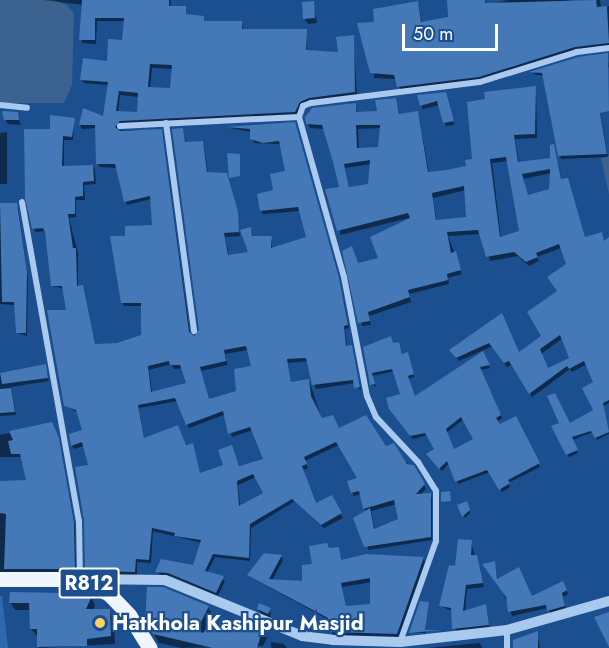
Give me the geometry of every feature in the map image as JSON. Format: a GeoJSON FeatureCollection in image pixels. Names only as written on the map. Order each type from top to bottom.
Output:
{"type":"FeatureCollection","features":[{"type":"Feature","properties":{"kind":"main road","name":"R812"},"geometry":{"type":"LineString","coordinates":[[0,579],[80,579],[109,594],[129,615],[150,648]]}},
{"type":"Feature","properties":{"kind":"street"},"geometry":{"type":"LineString","coordinates":[[400,642],[436,541],[436,491],[418,462],[376,417],[367,396],[344,278],[299,117],[303,106],[311,103],[480,82],[577,52],[609,48]]}},
{"type":"Feature","properties":{"kind":"street"},"geometry":{"type":"LineString","coordinates":[[0,105],[27,108]]}},
{"type":"Feature","properties":{"kind":"street"},"geometry":{"type":"LineString","coordinates":[[120,126],[299,117]]}},
{"type":"Feature","properties":{"kind":"street"},"geometry":{"type":"LineString","coordinates":[[166,123],[194,331]]}},
{"type":"Feature","properties":{"kind":"street"},"geometry":{"type":"LineString","coordinates":[[22,202],[80,521],[80,579],[165,580],[302,636],[400,642],[507,630],[609,601]]}},
{"type":"Feature","properties":{"kind":"street"},"geometry":{"type":"LineString","coordinates":[[507,630],[507,648]]}},
{"type":"Feature","properties":{"kind":"shaded area"},"geometry":{"type":"Polygon","coordinates":[[[0,0],[54,0],[67,5],[74,14],[72,85],[64,103],[0,103],[0,0]]]}},
{"type":"Feature","properties":{"kind":"shaded area"},"geometry":{"type":"Polygon","coordinates":[[[609,156],[609,194],[601,158],[609,156]]]}},
{"type":"Feature","properties":{"kind":"shaded area"},"geometry":{"type":"Polygon","coordinates":[[[0,596],[2,596],[8,648],[0,648],[0,596]]]}},
{"type":"Feature","properties":{"kind":"building"},"geometry":{"type":"Polygon","coordinates":[[[82,0],[169,0],[169,6],[186,6],[186,14],[204,16],[204,21],[242,21],[242,29],[307,29],[306,50],[338,52],[336,37],[354,35],[355,92],[309,98],[300,102],[295,112],[120,121],[115,127],[120,131],[162,129],[189,332],[194,336],[199,330],[172,129],[183,128],[185,142],[203,141],[207,172],[227,173],[238,212],[239,232],[224,233],[228,255],[248,252],[240,230],[251,227],[252,236],[272,236],[271,248],[306,237],[298,207],[260,211],[257,194],[273,190],[270,174],[285,171],[279,141],[263,143],[250,139],[250,129],[227,127],[295,122],[339,278],[348,325],[344,326],[346,346],[352,345],[360,387],[354,388],[353,380],[312,385],[306,358],[287,359],[291,382],[309,379],[311,396],[322,418],[333,415],[339,428],[366,415],[386,446],[394,443],[407,464],[414,465],[425,484],[416,494],[431,493],[431,537],[364,547],[353,518],[370,508],[374,529],[398,519],[394,500],[363,509],[359,491],[351,493],[347,481],[357,478],[336,442],[304,457],[307,464],[302,466],[316,503],[332,495],[342,513],[321,525],[292,499],[250,524],[249,558],[213,554],[205,571],[224,576],[216,593],[168,573],[155,572],[161,559],[193,565],[201,540],[174,536],[175,533],[152,528],[149,560],[136,559],[135,572],[85,571],[84,520],[75,467],[88,465],[82,442],[71,446],[69,434],[82,430],[76,410],[64,406],[47,310],[66,310],[62,286],[51,286],[45,232],[43,228],[32,229],[25,198],[24,129],[50,129],[50,115],[75,118],[72,137],[63,136],[62,166],[93,165],[94,181],[83,182],[83,196],[75,197],[75,214],[68,214],[73,248],[76,248],[77,286],[83,285],[95,344],[117,343],[141,335],[141,303],[121,303],[110,236],[125,236],[125,226],[152,225],[150,196],[124,202],[115,164],[96,164],[95,125],[79,125],[83,108],[103,116],[108,82],[80,80],[83,58],[107,61],[108,39],[122,40],[124,18],[95,18],[95,40],[79,40],[82,0]],[[150,64],[148,87],[170,88],[172,65],[150,64]],[[119,91],[116,111],[137,112],[138,93],[119,91]],[[246,346],[224,350],[226,361],[200,367],[209,399],[236,391],[234,369],[251,366],[246,346]],[[169,361],[148,366],[151,392],[186,383],[180,365],[170,365],[169,361]],[[175,398],[138,405],[144,438],[178,425],[186,445],[193,443],[200,473],[223,465],[218,450],[232,445],[239,466],[263,459],[250,427],[228,434],[223,411],[186,425],[175,398]],[[253,474],[237,481],[239,506],[263,493],[253,474]]]}},
{"type":"Feature","properties":{"kind":"building"},"geometry":{"type":"Polygon","coordinates":[[[447,0],[485,0],[485,3],[596,0],[597,7],[607,6],[609,43],[575,47],[479,77],[397,87],[394,75],[370,73],[357,23],[374,22],[373,9],[418,1],[421,22],[448,17],[447,0]]]}},
{"type":"Feature","properties":{"kind":"building"},"geometry":{"type":"Polygon","coordinates":[[[314,1],[315,18],[303,19],[302,2],[314,1]]]}},
{"type":"Feature","properties":{"kind":"building"},"geometry":{"type":"Polygon","coordinates":[[[608,53],[609,111],[600,113],[607,154],[558,156],[542,73],[529,72],[578,57],[608,53]]]}},
{"type":"Feature","properties":{"kind":"building"},"geometry":{"type":"Polygon","coordinates":[[[536,86],[535,134],[514,135],[518,162],[550,158],[550,145],[554,144],[561,179],[568,178],[585,237],[602,232],[604,241],[609,237],[609,400],[603,403],[609,432],[595,438],[591,431],[572,437],[578,450],[566,455],[551,426],[559,423],[547,396],[555,393],[570,423],[593,410],[582,388],[593,382],[584,361],[569,369],[567,366],[529,394],[509,361],[504,363],[489,343],[456,358],[449,350],[502,313],[519,352],[541,336],[527,312],[557,291],[547,277],[566,264],[559,244],[536,253],[538,257],[526,262],[514,252],[486,257],[478,230],[447,232],[451,253],[456,251],[461,270],[447,274],[448,280],[408,290],[410,297],[368,312],[370,321],[358,323],[342,251],[352,246],[358,263],[378,258],[370,237],[410,218],[408,213],[337,231],[325,189],[339,187],[333,162],[322,125],[306,124],[305,117],[312,108],[356,103],[356,112],[377,111],[375,100],[396,98],[399,114],[418,111],[428,172],[446,170],[466,166],[465,160],[472,159],[467,102],[485,99],[484,92],[536,86]],[[356,125],[357,148],[378,147],[380,125],[356,125]],[[506,157],[490,159],[500,237],[519,231],[506,157]],[[370,160],[344,164],[349,187],[368,184],[370,160]],[[550,169],[522,174],[528,195],[549,189],[550,169]],[[464,186],[432,193],[436,220],[466,217],[464,186]],[[560,335],[540,349],[548,368],[569,358],[560,335]]]}},
{"type":"Feature","properties":{"kind":"building"},"geometry":{"type":"Polygon","coordinates":[[[446,92],[454,121],[443,123],[437,101],[420,106],[417,95],[446,92]]]}},
{"type":"Feature","properties":{"kind":"building"},"geometry":{"type":"Polygon","coordinates":[[[2,111],[18,112],[19,120],[4,120],[2,111]]]}},
{"type":"Feature","properties":{"kind":"building"},"geometry":{"type":"Polygon","coordinates":[[[227,153],[240,154],[240,176],[229,178],[227,153]]]}},
{"type":"Feature","properties":{"kind":"building"},"geometry":{"type":"Polygon","coordinates":[[[0,203],[17,203],[27,272],[26,333],[16,333],[14,302],[2,302],[0,203]]]}},
{"type":"Feature","properties":{"kind":"building"},"geometry":{"type":"Polygon","coordinates":[[[391,336],[393,343],[399,342],[402,354],[408,352],[414,374],[408,376],[415,396],[483,351],[490,365],[480,367],[501,415],[496,418],[500,424],[516,416],[540,463],[508,480],[510,483],[499,490],[487,470],[455,482],[447,461],[439,469],[426,454],[434,449],[425,433],[410,436],[389,409],[386,398],[400,394],[392,369],[372,373],[375,384],[370,385],[363,347],[391,336]],[[461,417],[446,429],[454,449],[473,439],[461,417]]]}},
{"type":"Feature","properties":{"kind":"building"},"geometry":{"type":"Polygon","coordinates":[[[46,364],[48,378],[2,384],[0,373],[46,364]]]}},
{"type":"Feature","properties":{"kind":"building"},"geometry":{"type":"Polygon","coordinates":[[[11,388],[15,412],[0,413],[0,389],[11,388]]]}},
{"type":"Feature","properties":{"kind":"building"},"geometry":{"type":"Polygon","coordinates":[[[52,422],[59,438],[74,522],[75,569],[4,569],[6,514],[0,513],[0,481],[26,480],[20,454],[11,454],[8,441],[13,440],[9,431],[52,422]]]}},
{"type":"Feature","properties":{"kind":"building"},"geometry":{"type":"Polygon","coordinates":[[[450,491],[451,501],[441,502],[441,492],[450,491]]]}},
{"type":"Feature","properties":{"kind":"building"},"geometry":{"type":"Polygon","coordinates":[[[467,501],[470,510],[462,517],[457,505],[467,501]]]}},
{"type":"Feature","properties":{"kind":"building"},"geometry":{"type":"Polygon","coordinates":[[[458,539],[472,540],[471,555],[477,555],[483,583],[466,585],[463,611],[486,604],[489,625],[452,629],[451,608],[439,606],[449,565],[455,566],[458,539]]]}},
{"type":"Feature","properties":{"kind":"building"},"geometry":{"type":"Polygon","coordinates":[[[327,543],[329,548],[339,547],[341,560],[366,554],[424,557],[397,634],[329,632],[328,618],[247,575],[264,553],[282,555],[269,579],[302,581],[302,565],[312,564],[309,546],[327,543]],[[370,578],[341,583],[346,606],[370,604],[370,578]]]}},
{"type":"Feature","properties":{"kind":"building"},"geometry":{"type":"Polygon","coordinates":[[[495,561],[497,579],[519,567],[532,596],[563,581],[567,590],[562,593],[565,606],[547,611],[546,605],[508,612],[506,597],[482,564],[495,561]]]}},
{"type":"Feature","properties":{"kind":"building"},"geometry":{"type":"Polygon","coordinates":[[[147,587],[163,587],[209,606],[197,630],[203,633],[211,622],[245,631],[251,623],[263,628],[257,648],[213,648],[153,634],[145,622],[147,587]]]}},
{"type":"Feature","properties":{"kind":"building"},"geometry":{"type":"Polygon","coordinates":[[[62,589],[78,589],[92,596],[86,609],[110,609],[111,636],[87,639],[87,646],[37,647],[37,629],[30,629],[29,603],[9,603],[10,592],[62,593],[62,589]]]}},
{"type":"Feature","properties":{"kind":"building"},"geometry":{"type":"Polygon","coordinates":[[[420,601],[429,602],[425,630],[441,630],[409,633],[420,601]]]}},
{"type":"Feature","properties":{"kind":"building"},"geometry":{"type":"Polygon","coordinates":[[[259,603],[271,608],[268,614],[257,609],[259,603]]]}},
{"type":"Feature","properties":{"kind":"building"},"geometry":{"type":"Polygon","coordinates":[[[609,612],[609,647],[594,617],[609,612]]]}},
{"type":"Feature","properties":{"kind":"building"},"geometry":{"type":"Polygon","coordinates":[[[538,631],[538,648],[513,648],[513,640],[538,631]]]}},
{"type":"Feature","properties":{"kind":"place","name":"Hatkhola Kashipur Masjid"},"geometry":{"type":"Point","coordinates":[100,623]}}]}
